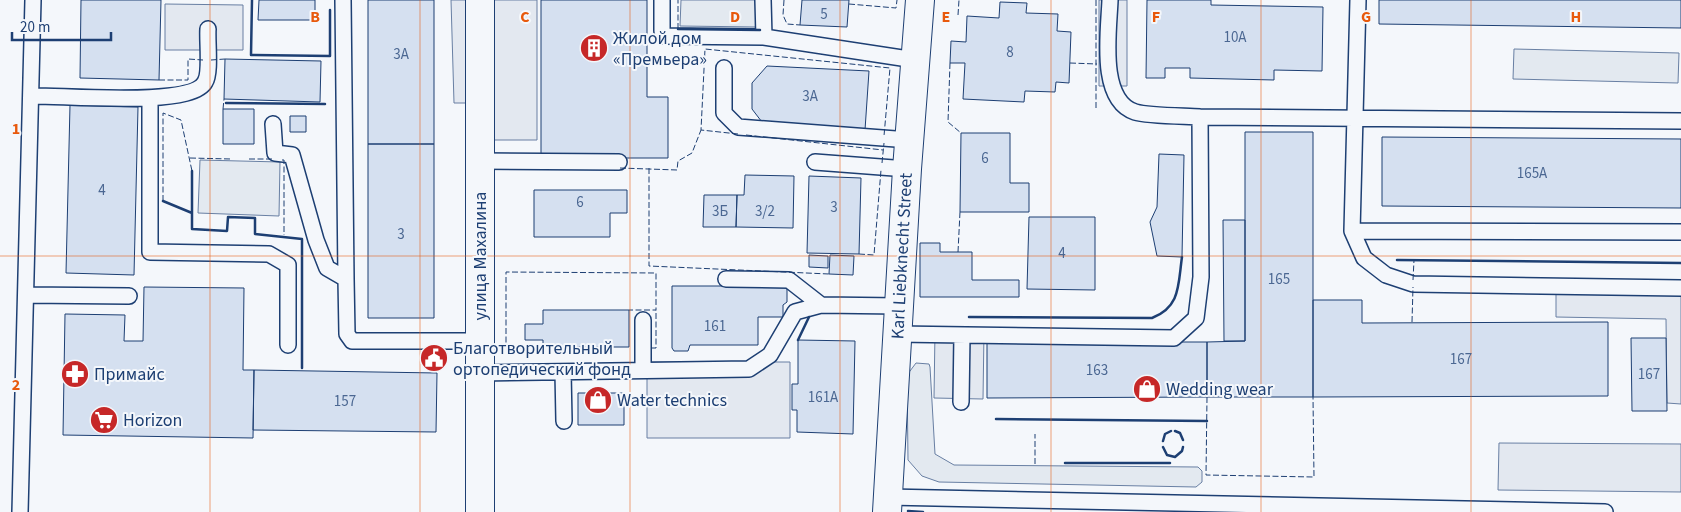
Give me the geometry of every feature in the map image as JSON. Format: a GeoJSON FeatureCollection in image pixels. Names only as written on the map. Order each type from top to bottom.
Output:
{"type":"FeatureCollection","features":[{"type":"Feature","properties":{"kind":"street","name":"улица Махалина"},"geometry":{"type":"LineString","coordinates":[[480,0],[480,512]]}},
{"type":"Feature","properties":{"kind":"street","name":"Karl Liebknecht Street"},"geometry":{"type":"LineString","coordinates":[[887,505],[907,169],[920,0]]}},
{"type":"Feature","properties":{"kind":"lane"},"geometry":{"type":"LineString","coordinates":[[20,512],[33,0]]}},
{"type":"Feature","properties":{"kind":"lane"},"geometry":{"type":"LineString","coordinates":[[343,0],[347,334],[352,341],[480,341]]}},
{"type":"Feature","properties":{"kind":"lane"},"geometry":{"type":"LineString","coordinates":[[662,0],[662,31],[665,36],[764,37],[915,60]]}},
{"type":"Feature","properties":{"kind":"lane"},"geometry":{"type":"LineString","coordinates":[[763,0],[764,37]]}},
{"type":"Feature","properties":{"kind":"lane"},"geometry":{"type":"LineString","coordinates":[[1110,0],[1108,74],[1121,102],[1135,112],[1200,117],[1681,121]]}},
{"type":"Feature","properties":{"kind":"lane"},"geometry":{"type":"LineString","coordinates":[[1358,0],[1352,231],[1364,258],[1386,275],[1413,284],[1681,288]]}},
{"type":"Feature","properties":{"kind":"lane"},"geometry":{"type":"LineString","coordinates":[[31,96],[150,99],[175,97],[202,87],[207,80],[208,29]]}},
{"type":"Feature","properties":{"kind":"lane"},"geometry":{"type":"LineString","coordinates":[[724,68],[724,112],[738,127],[909,140]]}},
{"type":"Feature","properties":{"kind":"lane"},"geometry":{"type":"LineString","coordinates":[[150,99],[150,257],[269,254],[288,265],[288,345]]}},
{"type":"Feature","properties":{"kind":"lane"},"geometry":{"type":"LineString","coordinates":[[897,334],[1174,338],[1196,318],[1201,277],[1200,117]]}},
{"type":"Feature","properties":{"kind":"lane"},"geometry":{"type":"LineString","coordinates":[[273,124],[275,153],[292,155],[316,240],[327,268],[346,279]]}},
{"type":"Feature","properties":{"kind":"lane"},"geometry":{"type":"LineString","coordinates":[[480,161],[618,162]]}},
{"type":"Feature","properties":{"kind":"lane"},"geometry":{"type":"LineString","coordinates":[[815,162],[907,169]]}},
{"type":"Feature","properties":{"kind":"lane"},"geometry":{"type":"LineString","coordinates":[[1352,231],[1681,232]]}},
{"type":"Feature","properties":{"kind":"lane"},"geometry":{"type":"LineString","coordinates":[[726,279],[789,280],[821,305]]}},
{"type":"Feature","properties":{"kind":"lane"},"geometry":{"type":"LineString","coordinates":[[26,295],[129,296]]}},
{"type":"Feature","properties":{"kind":"lane"},"geometry":{"type":"LineString","coordinates":[[480,373],[749,369],[770,355],[795,312],[821,305],[899,306]]}},
{"type":"Feature","properties":{"kind":"lane"},"geometry":{"type":"LineString","coordinates":[[643,320],[644,370]]}},
{"type":"Feature","properties":{"kind":"lane"},"geometry":{"type":"LineString","coordinates":[[961,402],[962,335]]}},
{"type":"Feature","properties":{"kind":"lane"},"geometry":{"type":"LineString","coordinates":[[564,372],[564,422]]}},
{"type":"Feature","properties":{"kind":"lane"},"geometry":{"type":"LineString","coordinates":[[887,505],[1605,512]]}},
{"type":"Feature","properties":{"kind":"shaded area"},"geometry":{"type":"Polygon","coordinates":[[[451,0],[473,0],[474,103],[454,103],[451,0]]]}},
{"type":"Feature","properties":{"kind":"shaded area"},"geometry":{"type":"Polygon","coordinates":[[[494,0],[537,0],[537,140],[494,140],[494,0]]]}},
{"type":"Feature","properties":{"kind":"shaded area"},"geometry":{"type":"Polygon","coordinates":[[[681,0],[758,0],[758,27],[680,26],[681,0]]]}},
{"type":"Feature","properties":{"kind":"shaded area"},"geometry":{"type":"Polygon","coordinates":[[[1099,0],[1127,0],[1127,86],[1099,86],[1099,0]]]}},
{"type":"Feature","properties":{"kind":"shaded area"},"geometry":{"type":"Polygon","coordinates":[[[165,4],[243,5],[243,50],[165,50],[165,4]]]}},
{"type":"Feature","properties":{"kind":"shaded area"},"geometry":{"type":"Polygon","coordinates":[[[1514,49],[1679,53],[1678,83],[1513,79],[1514,49]]]}},
{"type":"Feature","properties":{"kind":"shaded area"},"geometry":{"type":"Polygon","coordinates":[[[200,160],[280,162],[279,216],[198,213],[200,160]]]}},
{"type":"Feature","properties":{"kind":"shaded area"},"geometry":{"type":"Polygon","coordinates":[[[1556,291],[1681,294],[1681,404],[1667,403],[1666,319],[1556,317],[1556,291]]]}},
{"type":"Feature","properties":{"kind":"shaded area"},"geometry":{"type":"Polygon","coordinates":[[[935,331],[984,332],[983,399],[934,398],[935,331]]]}},
{"type":"Feature","properties":{"kind":"shaded area"},"geometry":{"type":"Polygon","coordinates":[[[647,362],[790,362],[790,438],[647,438],[647,362]]]}},
{"type":"Feature","properties":{"kind":"shaded area"},"geometry":{"type":"Polygon","coordinates":[[[916,363],[929,364],[930,367],[935,454],[954,465],[1198,467],[1202,471],[1202,482],[1196,487],[939,482],[922,476],[908,460],[907,375],[916,363]]]}},
{"type":"Feature","properties":{"kind":"shaded area"},"geometry":{"type":"Polygon","coordinates":[[[1499,443],[1681,444],[1681,492],[1498,490],[1499,443]]]}},
{"type":"Feature","properties":{"kind":"building"},"geometry":{"type":"Polygon","coordinates":[[[81,0],[161,0],[159,80],[80,78],[81,0]]]}},
{"type":"Feature","properties":{"kind":"building"},"geometry":{"type":"Polygon","coordinates":[[[259,0],[315,0],[315,20],[258,20],[259,0]]]}},
{"type":"Feature","properties":{"kind":"building"},"geometry":{"type":"Polygon","coordinates":[[[368,0],[434,0],[434,144],[368,144],[368,0]]]}},
{"type":"Feature","properties":{"kind":"building","name":"Жилой дом «Премьера»"},"geometry":{"type":"Polygon","coordinates":[[[541,0],[647,0],[647,97],[668,97],[668,158],[541,158],[541,0]]]}},
{"type":"Feature","properties":{"kind":"building"},"geometry":{"type":"Polygon","coordinates":[[[802,0],[849,0],[847,27],[800,25],[802,0]]]}},
{"type":"Feature","properties":{"kind":"building"},"geometry":{"type":"Polygon","coordinates":[[[1147,0],[1211,0],[1211,5],[1323,7],[1322,71],[1274,70],[1274,80],[1190,78],[1190,68],[1165,68],[1165,78],[1146,78],[1147,0]]]}},
{"type":"Feature","properties":{"kind":"building"},"geometry":{"type":"Polygon","coordinates":[[[1379,0],[1681,0],[1681,28],[1379,24],[1379,0]]]}},
{"type":"Feature","properties":{"kind":"building"},"geometry":{"type":"Polygon","coordinates":[[[1000,2],[1027,3],[1026,13],[1058,14],[1057,31],[1071,32],[1069,83],[1056,82],[1055,92],[1025,91],[1024,102],[963,99],[965,63],[950,63],[951,41],[966,42],[967,16],[999,18],[1000,2]]]}},
{"type":"Feature","properties":{"kind":"building"},"geometry":{"type":"Polygon","coordinates":[[[225,59],[321,61],[320,102],[224,99],[225,59]]]}},
{"type":"Feature","properties":{"kind":"building"},"geometry":{"type":"Polygon","coordinates":[[[767,66],[869,71],[865,130],[765,126],[752,109],[752,83],[767,66]]]}},
{"type":"Feature","properties":{"kind":"building"},"geometry":{"type":"Polygon","coordinates":[[[70,105],[138,107],[134,275],[66,273],[70,105]]]}},
{"type":"Feature","properties":{"kind":"building"},"geometry":{"type":"Polygon","coordinates":[[[223,109],[254,109],[254,144],[223,144],[223,109]]]}},
{"type":"Feature","properties":{"kind":"building"},"geometry":{"type":"Polygon","coordinates":[[[290,116],[306,116],[306,132],[290,132],[290,116]]]}},
{"type":"Feature","properties":{"kind":"building"},"geometry":{"type":"Polygon","coordinates":[[[1245,132],[1313,132],[1313,397],[1207,397],[1207,342],[1245,341],[1245,132]]]}},
{"type":"Feature","properties":{"kind":"building"},"geometry":{"type":"Polygon","coordinates":[[[961,133],[1010,133],[1010,183],[1029,183],[1029,212],[960,212],[961,133]]]}},
{"type":"Feature","properties":{"kind":"building"},"geometry":{"type":"Polygon","coordinates":[[[1382,137],[1681,139],[1681,208],[1382,206],[1382,137]]]}},
{"type":"Feature","properties":{"kind":"building"},"geometry":{"type":"Polygon","coordinates":[[[368,144],[434,144],[434,318],[368,318],[368,144]]]}},
{"type":"Feature","properties":{"kind":"building"},"geometry":{"type":"Polygon","coordinates":[[[1159,154],[1184,155],[1182,257],[1157,256],[1150,222],[1157,207],[1159,154]]]}},
{"type":"Feature","properties":{"kind":"building"},"geometry":{"type":"Polygon","coordinates":[[[745,175],[794,176],[793,228],[736,227],[737,195],[744,195],[745,175]]]}},
{"type":"Feature","properties":{"kind":"building"},"geometry":{"type":"Polygon","coordinates":[[[809,176],[861,178],[859,254],[807,253],[809,176]]]}},
{"type":"Feature","properties":{"kind":"building"},"geometry":{"type":"Polygon","coordinates":[[[534,190],[627,190],[627,213],[610,213],[610,237],[534,237],[534,190]]]}},
{"type":"Feature","properties":{"kind":"building"},"geometry":{"type":"Polygon","coordinates":[[[704,195],[737,195],[736,227],[703,227],[704,195]]]}},
{"type":"Feature","properties":{"kind":"building"},"geometry":{"type":"Polygon","coordinates":[[[1029,217],[1095,217],[1095,290],[1027,289],[1029,217]]]}},
{"type":"Feature","properties":{"kind":"building"},"geometry":{"type":"Polygon","coordinates":[[[1223,220],[1245,220],[1245,341],[1224,341],[1223,220]]]}},
{"type":"Feature","properties":{"kind":"building"},"geometry":{"type":"Polygon","coordinates":[[[920,243],[940,243],[940,252],[972,252],[972,280],[1019,280],[1019,297],[920,297],[920,243]]]}},
{"type":"Feature","properties":{"kind":"building"},"geometry":{"type":"Polygon","coordinates":[[[809,255],[828,256],[828,268],[809,267],[809,255]]]}},
{"type":"Feature","properties":{"kind":"building"},"geometry":{"type":"Polygon","coordinates":[[[830,255],[854,256],[853,275],[829,274],[830,255]]]}},
{"type":"Feature","properties":{"kind":"building"},"geometry":{"type":"Polygon","coordinates":[[[672,286],[783,286],[787,289],[787,302],[783,305],[783,317],[758,317],[758,345],[690,345],[688,351],[674,351],[672,348],[672,286]]]}},
{"type":"Feature","properties":{"kind":"building"},"geometry":{"type":"Polygon","coordinates":[[[144,287],[244,288],[243,370],[254,370],[253,438],[63,435],[65,314],[125,315],[124,341],[143,341],[144,287]]]}},
{"type":"Feature","properties":{"kind":"building"},"geometry":{"type":"Polygon","coordinates":[[[1313,300],[1362,300],[1362,323],[1608,322],[1608,396],[1313,397],[1313,300]]]}},
{"type":"Feature","properties":{"kind":"building"},"geometry":{"type":"Polygon","coordinates":[[[543,310],[629,310],[629,347],[543,347],[543,340],[525,340],[525,324],[543,324],[543,310]]]}},
{"type":"Feature","properties":{"kind":"building"},"geometry":{"type":"Polygon","coordinates":[[[1631,338],[1666,338],[1667,411],[1632,411],[1631,338]]]}},
{"type":"Feature","properties":{"kind":"building"},"geometry":{"type":"Polygon","coordinates":[[[798,340],[855,341],[853,434],[797,432],[797,410],[792,410],[792,384],[798,384],[798,340]]]}},
{"type":"Feature","properties":{"kind":"building"},"geometry":{"type":"Polygon","coordinates":[[[987,342],[1207,342],[1207,397],[987,398],[987,342]]]}},
{"type":"Feature","properties":{"kind":"building"},"geometry":{"type":"Polygon","coordinates":[[[254,370],[437,373],[436,432],[253,430],[254,370]]]}},
{"type":"Feature","properties":{"kind":"building"},"geometry":{"type":"Polygon","coordinates":[[[578,393],[624,393],[624,425],[578,425],[578,393]]]}},
{"type":"Feature","properties":{"kind":"fence"},"geometry":{"type":"LineString","coordinates":[[678,0],[678,29]]}},
{"type":"Feature","properties":{"kind":"fence"},"geometry":{"type":"LineString","coordinates":[[784,0],[783,15],[787,24],[800,25]]}},
{"type":"Feature","properties":{"kind":"fence"},"geometry":{"type":"LineString","coordinates":[[849,4],[896,8],[897,0]]}},
{"type":"Feature","properties":{"kind":"fence"},"geometry":{"type":"LineString","coordinates":[[958,15],[959,0]]}},
{"type":"Feature","properties":{"kind":"fence"},"geometry":{"type":"LineString","coordinates":[[1096,0],[1096,108]]}},
{"type":"Feature","properties":{"kind":"fence"},"geometry":{"type":"LineString","coordinates":[[738,134],[701,130],[705,49],[890,68],[884,136]]}},
{"type":"Feature","properties":{"kind":"fence"},"geometry":{"type":"LineString","coordinates":[[159,80],[188,80],[188,59],[203,60]]}},
{"type":"Feature","properties":{"kind":"fence"},"geometry":{"type":"LineString","coordinates":[[211,60],[225,59]]}},
{"type":"Feature","properties":{"kind":"fence"},"geometry":{"type":"LineString","coordinates":[[950,63],[948,122],[961,133]]}},
{"type":"Feature","properties":{"kind":"fence"},"geometry":{"type":"LineString","coordinates":[[1070,63],[1097,64]]}},
{"type":"Feature","properties":{"kind":"fence"},"geometry":{"type":"LineString","coordinates":[[223,109],[224,99]]}},
{"type":"Feature","properties":{"kind":"fence"},"geometry":{"type":"LineString","coordinates":[[163,201],[163,113],[181,120],[192,171]]}},
{"type":"Feature","properties":{"kind":"fence"},"geometry":{"type":"LineString","coordinates":[[620,168],[677,170],[678,161],[692,153],[701,130]]}},
{"type":"Feature","properties":{"kind":"fence"},"geometry":{"type":"LineString","coordinates":[[746,135],[883,150]]}},
{"type":"Feature","properties":{"kind":"fence"},"geometry":{"type":"LineString","coordinates":[[882,163],[884,143]]}},
{"type":"Feature","properties":{"kind":"fence"},"geometry":{"type":"LineString","coordinates":[[190,158],[231,159]]}},
{"type":"Feature","properties":{"kind":"fence"},"geometry":{"type":"LineString","coordinates":[[249,159],[274,159]]}},
{"type":"Feature","properties":{"kind":"fence"},"geometry":{"type":"LineString","coordinates":[[282,160],[284,160],[284,235]]}},
{"type":"Feature","properties":{"kind":"fence"},"geometry":{"type":"LineString","coordinates":[[649,168],[649,266],[829,274]]}},
{"type":"Feature","properties":{"kind":"fence"},"geometry":{"type":"LineString","coordinates":[[859,254],[874,255],[881,170]]}},
{"type":"Feature","properties":{"kind":"fence"},"geometry":{"type":"LineString","coordinates":[[958,252],[960,212]]}},
{"type":"Feature","properties":{"kind":"fence"},"geometry":{"type":"LineString","coordinates":[[1413,280],[1414,260]]}},
{"type":"Feature","properties":{"kind":"fence"},"geometry":{"type":"LineString","coordinates":[[543,347],[506,348],[506,272],[656,273],[656,310],[629,310]]}},
{"type":"Feature","properties":{"kind":"fence"},"geometry":{"type":"LineString","coordinates":[[1412,322],[1413,287]]}},
{"type":"Feature","properties":{"kind":"fence"},"geometry":{"type":"LineString","coordinates":[[651,348],[656,348],[656,310]]}},
{"type":"Feature","properties":{"kind":"fence"},"geometry":{"type":"LineString","coordinates":[[1207,397],[1206,475],[1314,477],[1313,397]]}},
{"type":"Feature","properties":{"kind":"fence"},"geometry":{"type":"LineString","coordinates":[[1035,434],[1035,464]]}},
{"type":"Feature","properties":{"kind":"wall"},"geometry":{"type":"LineString","coordinates":[[252,0],[251,55],[330,56],[330,10]]}},
{"type":"Feature","properties":{"kind":"wall"},"geometry":{"type":"LineString","coordinates":[[678,29],[760,30]]}},
{"type":"Feature","properties":{"kind":"wall"},"geometry":{"type":"LineString","coordinates":[[226,103],[325,104]]}},
{"type":"Feature","properties":{"kind":"wall"},"geometry":{"type":"LineString","coordinates":[[192,171],[192,229],[227,231],[228,217],[255,218],[255,234],[302,239],[302,368]]}},
{"type":"Feature","properties":{"kind":"wall"},"geometry":{"type":"LineString","coordinates":[[163,201],[192,213]]}},
{"type":"Feature","properties":{"kind":"wall"},"geometry":{"type":"LineString","coordinates":[[969,317],[1152,318],[1168,308],[1173,301],[1178,285],[1182,257]]}},
{"type":"Feature","properties":{"kind":"wall"},"geometry":{"type":"LineString","coordinates":[[1397,260],[1681,263]]}},
{"type":"Feature","properties":{"kind":"wall"},"geometry":{"type":"LineString","coordinates":[[798,340],[809,317]]}},
{"type":"Feature","properties":{"kind":"wall"},"geometry":{"type":"LineString","coordinates":[[996,419],[1207,421]]}},
{"type":"Feature","properties":{"kind":"wall"},"geometry":{"type":"LineString","coordinates":[[1163,441],[1165,434],[1171,431]]}},
{"type":"Feature","properties":{"kind":"wall"},"geometry":{"type":"LineString","coordinates":[[1175,431],[1180,433],[1183,440]]}},
{"type":"Feature","properties":{"kind":"wall"},"geometry":{"type":"LineString","coordinates":[[1163,447],[1167,455],[1175,457],[1182,451],[1183,447]]}},
{"type":"Feature","properties":{"kind":"wall"},"geometry":{"type":"LineString","coordinates":[[1065,463],[1170,463]]}},
{"type":"Feature","properties":{"kind":"wall"},"geometry":{"type":"LineString","coordinates":[[908,511],[923,512]]}},
{"type":"Feature","properties":{"kind":"place","name":"Жилой дом «Премьера»"},"geometry":{"type":"Point","coordinates":[594,48]}},
{"type":"Feature","properties":{"kind":"place","name":"Благотворительный ортопедический фонд"},"geometry":{"type":"Point","coordinates":[434,358]}},
{"type":"Feature","properties":{"kind":"place","name":"Примайс"},"geometry":{"type":"Point","coordinates":[75,374]}},
{"type":"Feature","properties":{"kind":"place","name":"Wedding wear"},"geometry":{"type":"Point","coordinates":[1147,389]}},
{"type":"Feature","properties":{"kind":"place","name":"Water technics"},"geometry":{"type":"Point","coordinates":[598,400]}},
{"type":"Feature","properties":{"kind":"place","name":"Horizon"},"geometry":{"type":"Point","coordinates":[104,420]}}]}
